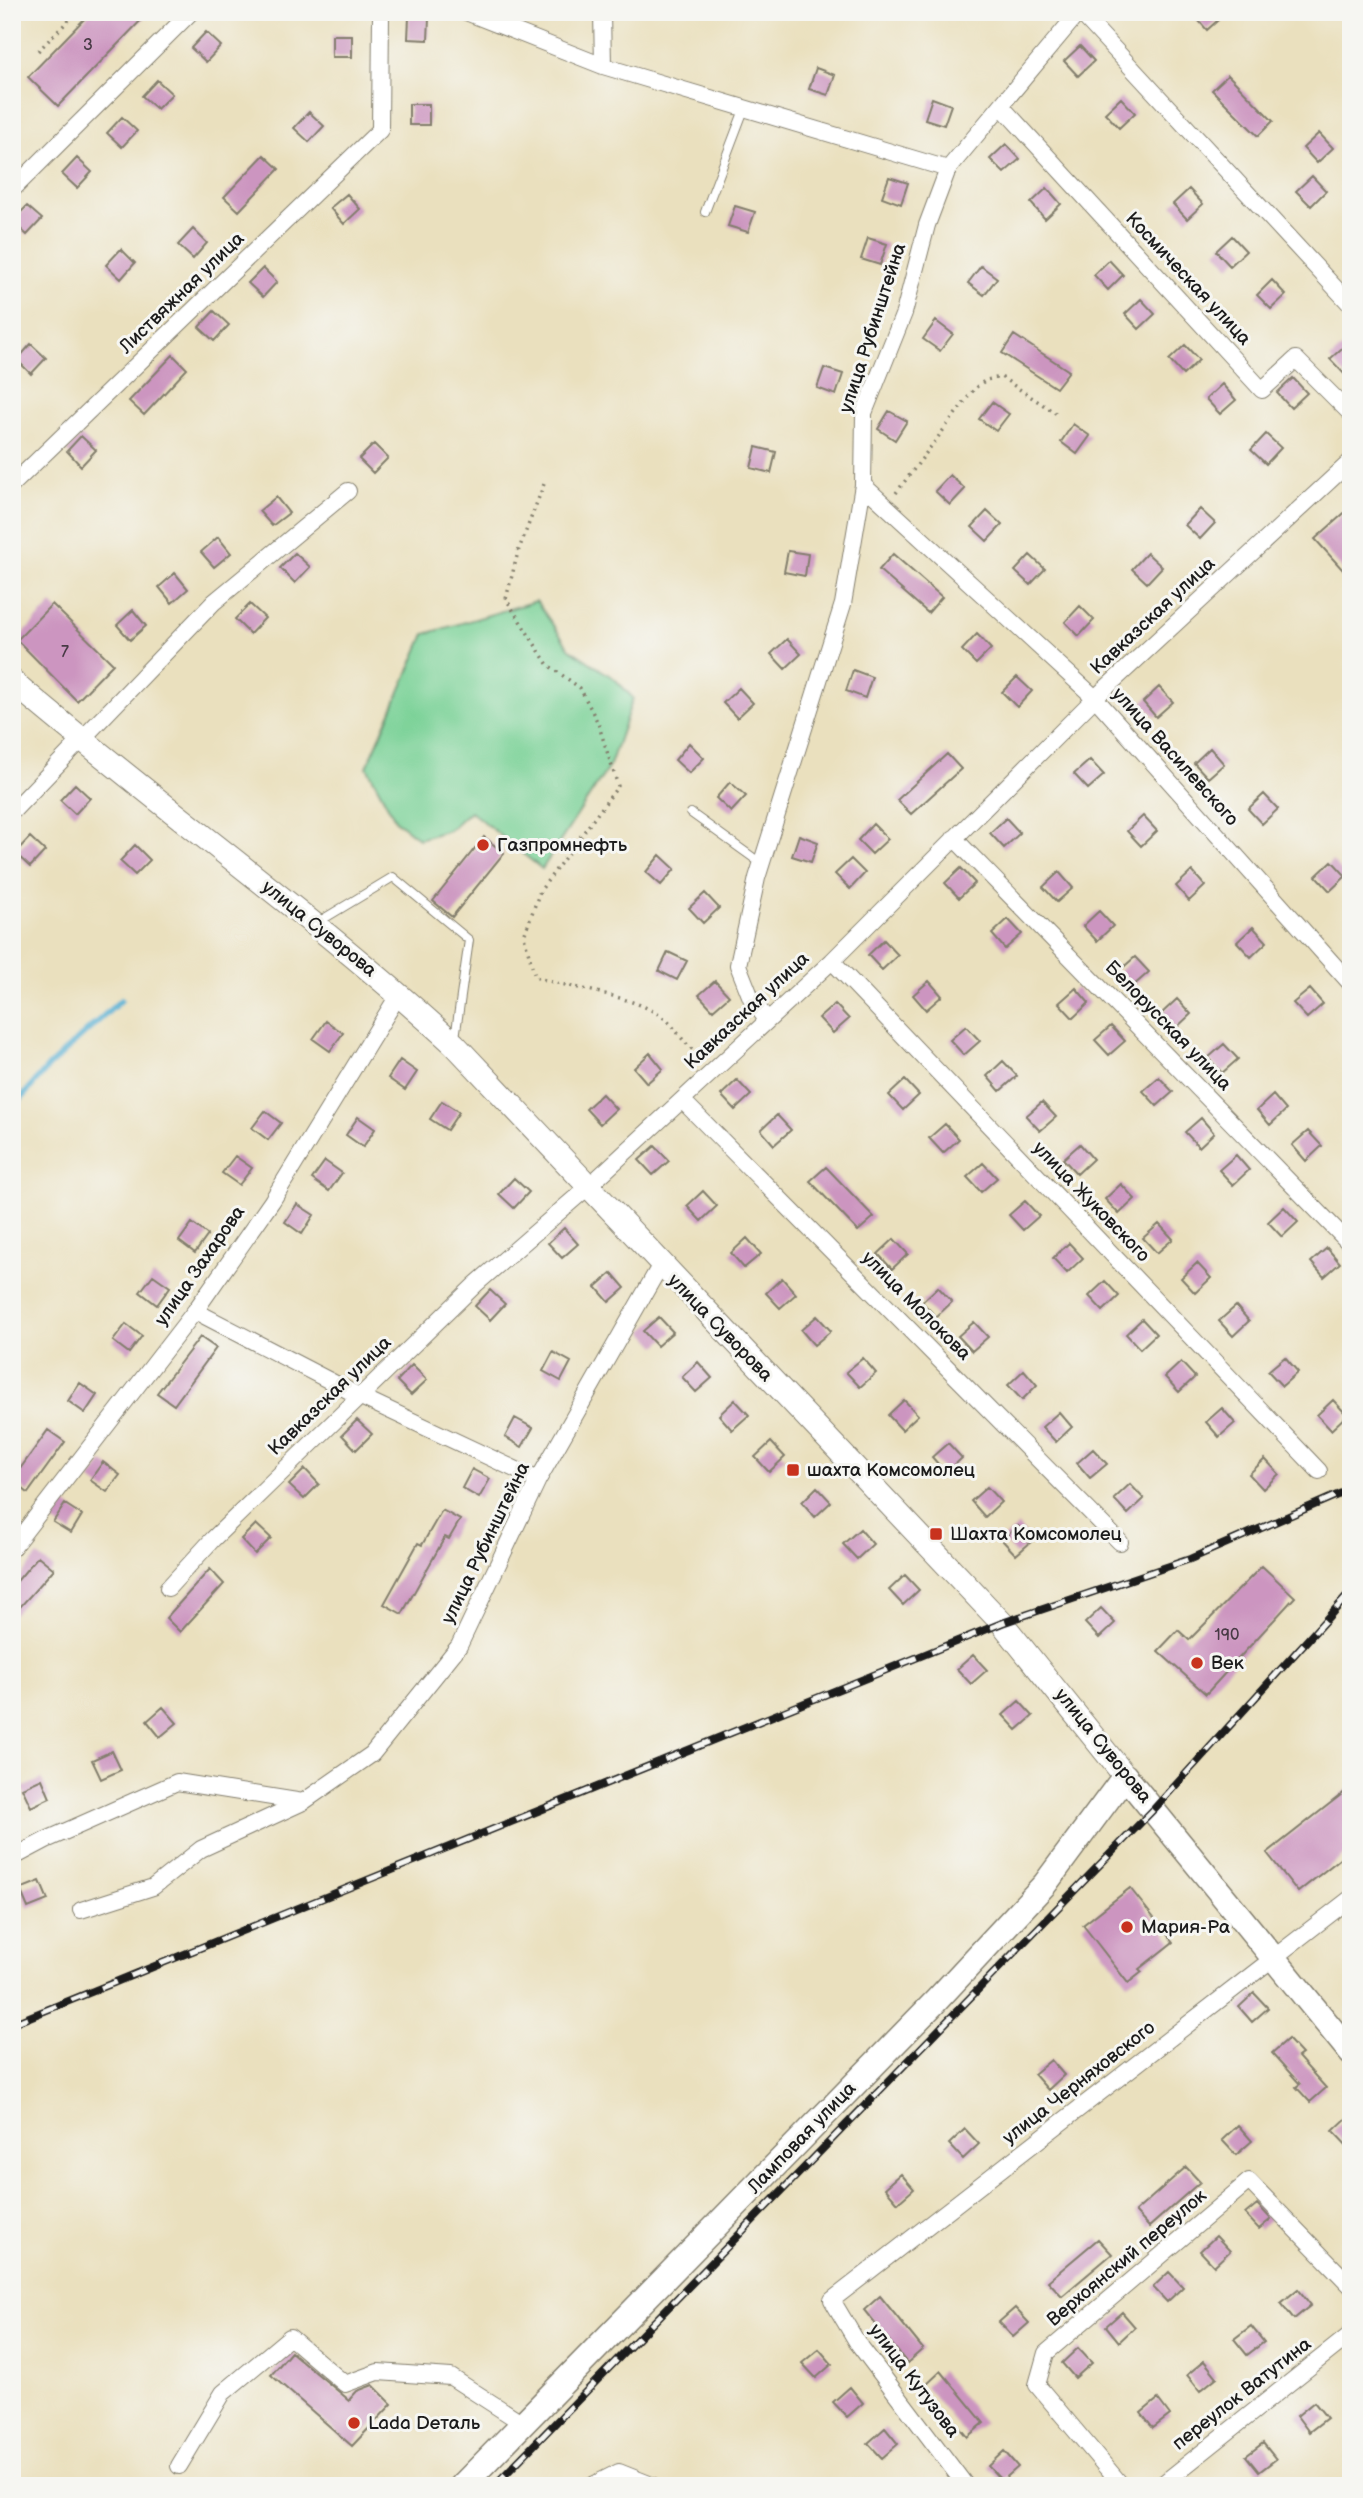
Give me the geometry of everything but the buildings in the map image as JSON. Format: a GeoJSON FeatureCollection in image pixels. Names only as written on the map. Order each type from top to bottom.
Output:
{"type":"FeatureCollection","features":[{"type":"Feature","properties":{"kind":"main road","name":"улица Суворова"},"geometry":{"type":"LineString","coordinates":[[1125,1776],[1351,2053]]}},
{"type":"Feature","properties":{"kind":"main road","name":"Ламповая улица"},"geometry":{"type":"LineString","coordinates":[[462,2486],[1036,1894],[1125,1776]]}},
{"type":"Feature","properties":{"kind":"street"},"geometry":{"type":"LineString","coordinates":[[12,190],[191,12]]}},
{"type":"Feature","properties":{"kind":"street","name":"Листвяжная улица"},"geometry":{"type":"LineString","coordinates":[[12,485],[380,130],[381,12]]}},
{"type":"Feature","properties":{"kind":"street"},"geometry":{"type":"LineString","coordinates":[[466,12],[603,66],[948,169]]}},
{"type":"Feature","properties":{"kind":"street"},"geometry":{"type":"LineString","coordinates":[[602,12],[603,66]]}},
{"type":"Feature","properties":{"kind":"street"},"geometry":{"type":"LineString","coordinates":[[1079,12],[1351,305]]}},
{"type":"Feature","properties":{"kind":"street","name":"улица Рубинштейна"},"geometry":{"type":"LineString","coordinates":[[767,1020],[751,999],[738,965],[762,864],[843,604],[863,485],[864,413],[904,313],[927,225],[948,169],[1079,12]]}},
{"type":"Feature","properties":{"kind":"street","name":"Космическая улица"},"geometry":{"type":"LineString","coordinates":[[1001,106],[1262,390],[1296,359],[1351,414]]}},
{"type":"Feature","properties":{"kind":"street","name":"Кавказская улица"},"geometry":{"type":"LineString","coordinates":[[168,1588],[359,1396],[476,1284],[589,1186],[832,961],[1095,698],[1351,462]]}},
{"type":"Feature","properties":{"kind":"street","name":"улица Василевского"},"geometry":{"type":"LineString","coordinates":[[863,485],[1095,698],[1351,984]]}},
{"type":"Feature","properties":{"kind":"street"},"geometry":{"type":"LineString","coordinates":[[12,812],[214,602],[348,491]]}},
{"type":"Feature","properties":{"kind":"street","name":"улица Суворова"},"geometry":{"type":"LineString","coordinates":[[12,681],[81,740],[399,994],[454,1044],[660,1265],[1002,1623],[1125,1776]]}},
{"type":"Feature","properties":{"kind":"street","name":"Белорусская улица"},"geometry":{"type":"LineString","coordinates":[[954,838],[1351,1245]]}},
{"type":"Feature","properties":{"kind":"street","name":"улица Жуковского"},"geometry":{"type":"LineString","coordinates":[[832,961],[1319,1471]]}},
{"type":"Feature","properties":{"kind":"street","name":"улица Захарова"},"geometry":{"type":"LineString","coordinates":[[12,1548],[195,1311],[272,1200],[399,994]]}},
{"type":"Feature","properties":{"kind":"street","name":"улица Молокова"},"geometry":{"type":"LineString","coordinates":[[682,1100],[1120,1542]]}},
{"type":"Feature","properties":{"kind":"street","name":"улица Рубинштейна"},"geometry":{"type":"LineString","coordinates":[[81,1910],[153,1887],[201,1849],[303,1802],[372,1754],[459,1646],[538,1480],[660,1265]]}},
{"type":"Feature","properties":{"kind":"street"},"geometry":{"type":"LineString","coordinates":[[195,1311],[359,1396],[538,1480]]}},
{"type":"Feature","properties":{"kind":"street"},"geometry":{"type":"LineString","coordinates":[[12,1858],[46,1840],[177,1782],[303,1802]]}},
{"type":"Feature","properties":{"kind":"street","name":"улица Черняховского"},"geometry":{"type":"LineString","coordinates":[[832,2300],[1351,1898]]}},
{"type":"Feature","properties":{"kind":"street","name":"Верхоянский переулок"},"geometry":{"type":"LineString","coordinates":[[1122,2486],[1037,2385],[1046,2353],[1249,2181],[1351,2286]]}},
{"type":"Feature","properties":{"kind":"street","name":"улица Кутузова"},"geometry":{"type":"LineString","coordinates":[[832,2300],[857,2342],[966,2486]]}},
{"type":"Feature","properties":{"kind":"street","name":"переулок Ватутина"},"geometry":{"type":"LineString","coordinates":[[1160,2486],[1351,2334]]}},
{"type":"Feature","properties":{"kind":"street"},"geometry":{"type":"LineString","coordinates":[[179,2466],[223,2393],[289,2337],[345,2384],[379,2372],[451,2377],[483,2395],[524,2424]]}},
{"type":"Feature","properties":{"kind":"street"},"geometry":{"type":"LineString","coordinates":[[590,2486],[618,2472],[654,2486]]}},
{"type":"Feature","properties":{"kind":"lane"},"geometry":{"type":"LineString","coordinates":[[705,212],[745,107]]}},
{"type":"Feature","properties":{"kind":"lane"},"geometry":{"type":"LineString","coordinates":[[691,813],[762,864]]}},
{"type":"Feature","properties":{"kind":"lane"},"geometry":{"type":"LineString","coordinates":[[313,925],[393,877],[459,932],[468,940],[454,1044]]}},
{"type":"Feature","properties":{"kind":"path"},"geometry":{"type":"LineString","coordinates":[[38,51],[77,12]]}},
{"type":"Feature","properties":{"kind":"path"},"geometry":{"type":"LineString","coordinates":[[886,506],[975,388],[986,380],[1001,377],[1057,414]]}},
{"type":"Feature","properties":{"kind":"path"},"geometry":{"type":"LineString","coordinates":[[544,484],[518,552],[506,599],[548,665],[580,688],[598,723],[618,786],[540,891],[524,936],[535,977],[619,999],[662,1016],[690,1050],[722,1063]]}},
{"type":"Feature","properties":{"kind":"green space"},"geometry":{"type":"Polygon","coordinates":[[[536,601],[570,649],[615,679],[633,698],[610,765],[542,869],[470,811],[449,830],[419,839],[396,821],[367,767],[425,634],[536,601]]]}},
{"type":"Feature","properties":{"kind":"waterway"},"geometry":{"type":"LineString","coordinates":[[12,1109],[49,1066],[121,1000]]}},
{"type":"Feature","properties":{"kind":"railway"},"geometry":{"type":"LineString","coordinates":[[12,2024],[1002,1623],[1190,1559],[1351,1489]]}},
{"type":"Feature","properties":{"kind":"railway"},"geometry":{"type":"LineString","coordinates":[[494,2486],[1154,1809],[1351,1592]]}},
{"type":"Feature","properties":{"kind":"place","name":"Газпромнефть"},"geometry":{"type":"Point","coordinates":[483,845]}},
{"type":"Feature","properties":{"kind":"place","name":"шахта Комсомолец"},"geometry":{"type":"Point","coordinates":[793,1470]}},
{"type":"Feature","properties":{"kind":"place","name":"Шахта Комсомолец"},"geometry":{"type":"Point","coordinates":[936,1534]}},
{"type":"Feature","properties":{"kind":"place","name":"Век"},"geometry":{"type":"Point","coordinates":[1197,1663]}},
{"type":"Feature","properties":{"kind":"place","name":"Мария-Ра"},"geometry":{"type":"Point","coordinates":[1127,1927]}},
{"type":"Feature","properties":{"kind":"place","name":"Lada Dеталь"},"geometry":{"type":"Point","coordinates":[354,2423]}}]}
